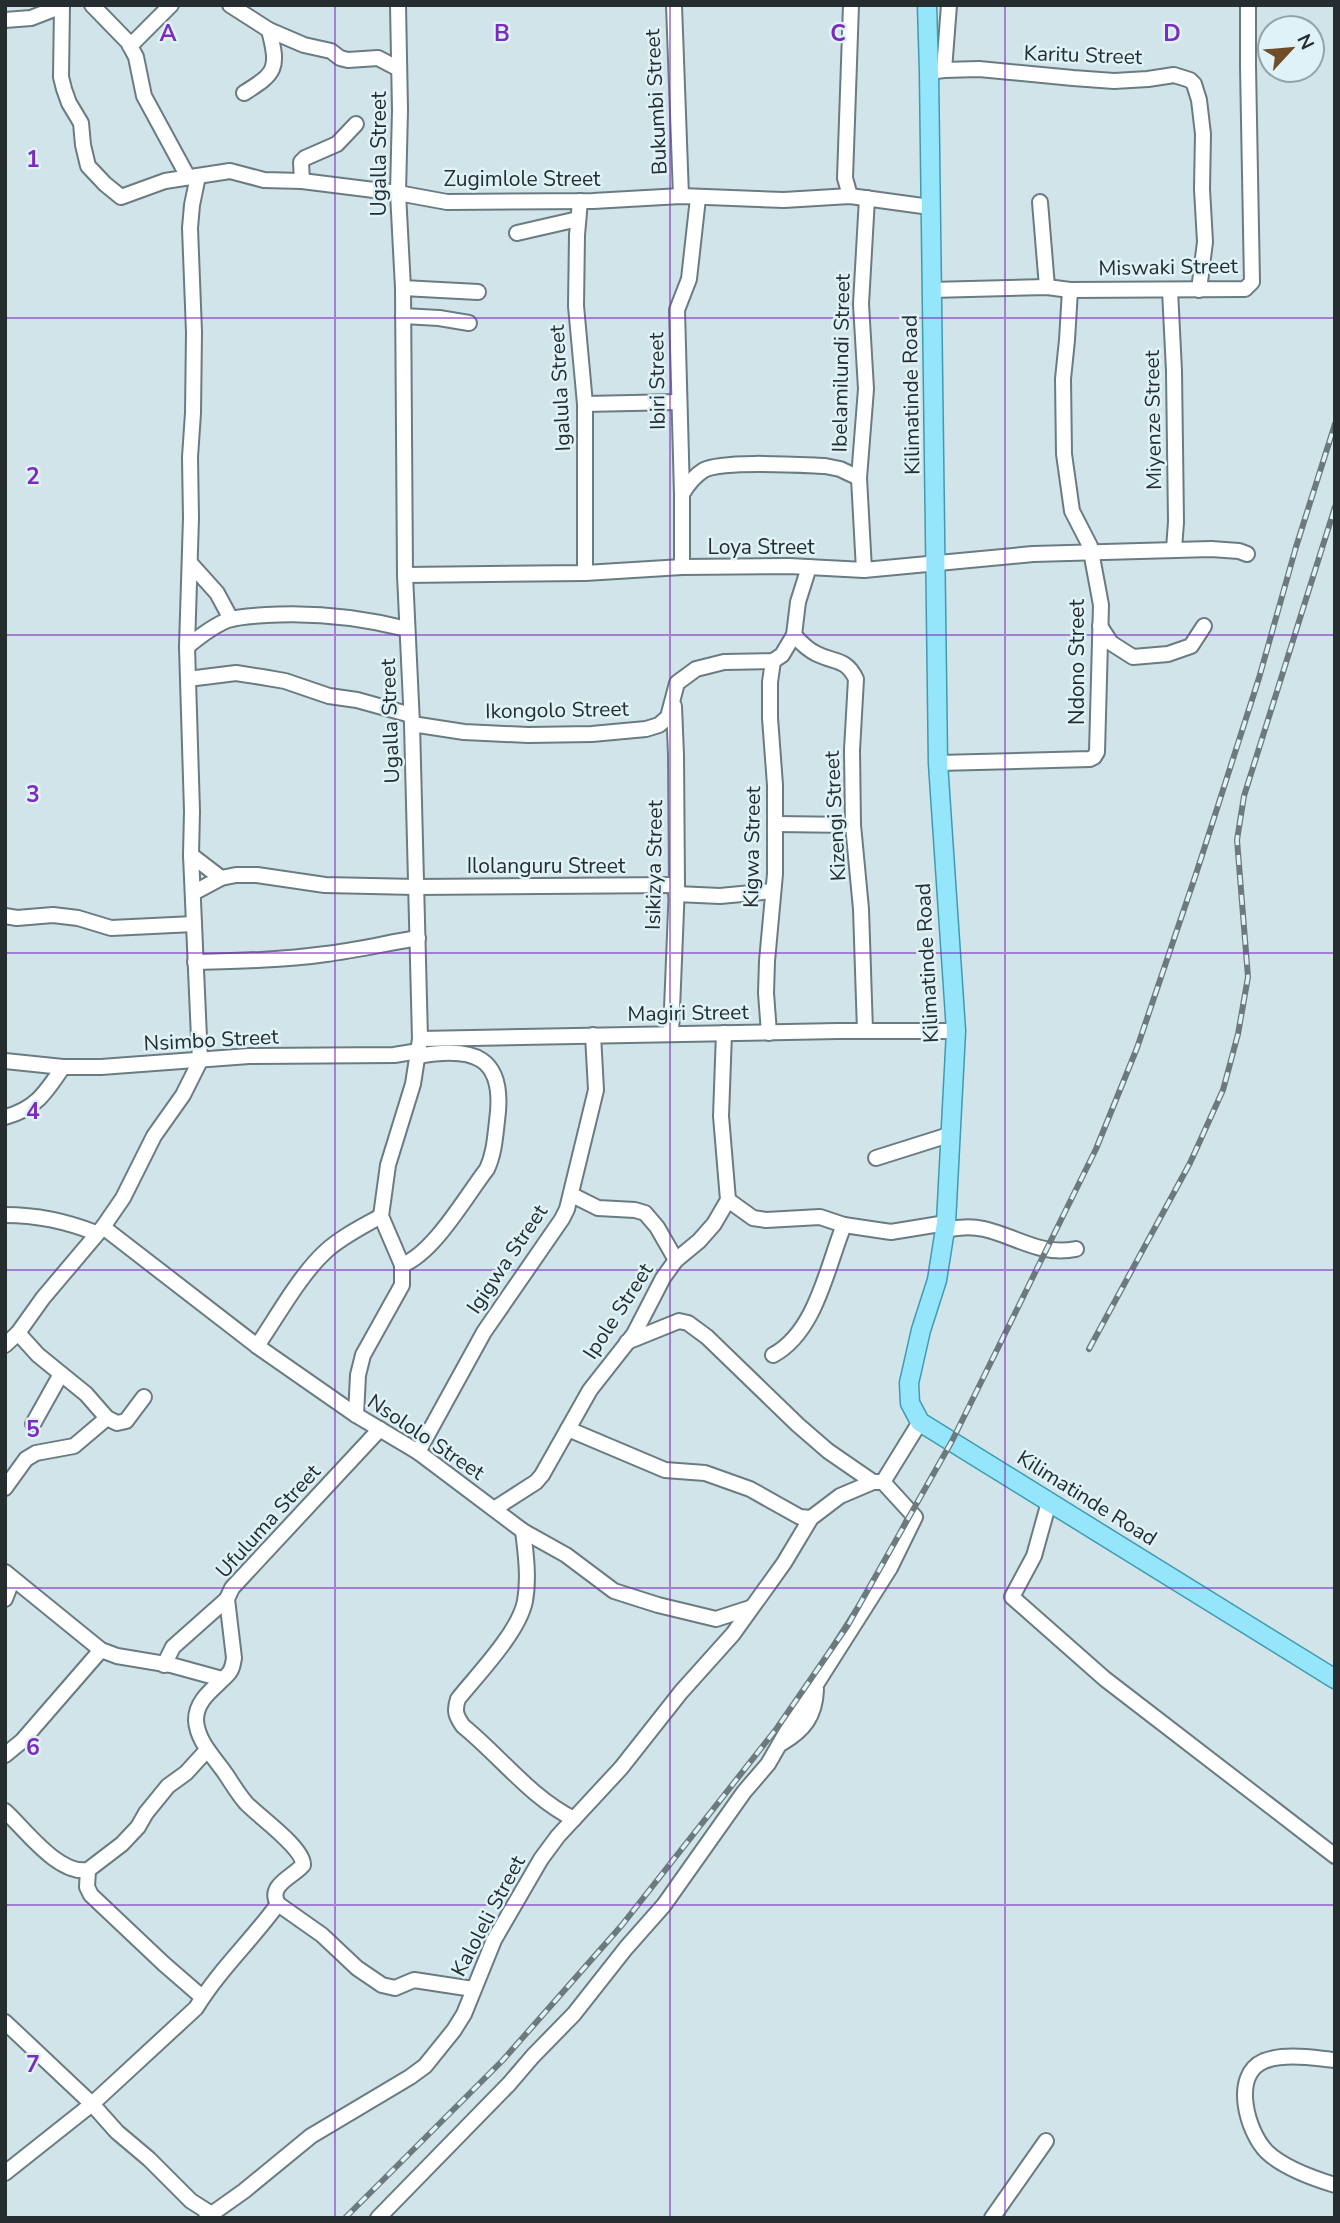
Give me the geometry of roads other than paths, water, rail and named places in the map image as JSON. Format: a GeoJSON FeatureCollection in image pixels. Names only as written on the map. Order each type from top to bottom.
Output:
{"type":"FeatureCollection","features":[{"type":"Feature","properties":{"kind":"main road","name":"Kilimatinde Road"},"geometry":{"type":"LineString","coordinates":[[927,5],[937,71],[930,207],[938,763],[956,1031],[946,1226],[937,1280],[921,1330],[909,1383],[909,1403],[920,1422],[1335,1679]]}},
{"type":"Feature","properties":{"kind":"street"},"geometry":{"type":"LineString","coordinates":[[5,1345],[18,1333],[123,1198],[154,1136],[183,1095],[200,1061],[191,855],[187,647],[194,332],[190,228],[193,176],[144,96],[136,57],[130,46],[92,5]]}},
{"type":"Feature","properties":{"kind":"street"},"geometry":{"type":"LineString","coordinates":[[130,46],[171,5]]}},
{"type":"Feature","properties":{"kind":"street"},"geometry":{"type":"LineString","coordinates":[[230,5],[269,30],[304,45],[331,51],[348,60],[378,58],[399,69]]}},
{"type":"Feature","properties":{"kind":"street","name":"Ugalla Street"},"geometry":{"type":"LineString","coordinates":[[381,1216],[388,1166],[410,1097],[419,1049],[412,720],[405,575],[403,288],[398,193],[398,5]]}},
{"type":"Feature","properties":{"kind":"street","name":"Bukumbi Street"},"geometry":{"type":"LineString","coordinates":[[674,5],[681,196]]}},
{"type":"Feature","properties":{"kind":"street"},"geometry":{"type":"LineString","coordinates":[[850,196],[845,178],[851,5]]}},
{"type":"Feature","properties":{"kind":"street"},"geometry":{"type":"LineString","coordinates":[[937,71],[949,5]]}},
{"type":"Feature","properties":{"kind":"street","name":"Miswaki Street"},"geometry":{"type":"LineString","coordinates":[[932,290],[1245,289],[1252,282],[1248,5]]}},
{"type":"Feature","properties":{"kind":"street"},"geometry":{"type":"LineString","coordinates":[[5,20],[31,19],[62,6]]}},
{"type":"Feature","properties":{"kind":"street","name":"Zugimlole Street"},"geometry":{"type":"LineString","coordinates":[[62,6],[61,77],[69,103],[81,123],[88,166],[121,197],[165,181],[230,171],[264,180],[302,181],[447,202],[580,201],[681,196],[784,200],[850,196],[930,207]]}},
{"type":"Feature","properties":{"kind":"street"},"geometry":{"type":"LineString","coordinates":[[244,93],[266,79],[274,68],[273,44],[269,30]]}},
{"type":"Feature","properties":{"kind":"street","name":"Karitu Street"},"geometry":{"type":"LineString","coordinates":[[937,71],[979,69],[1114,80],[1174,75],[1190,80],[1199,100],[1203,134],[1205,242],[1199,290]]}},
{"type":"Feature","properties":{"kind":"street"},"geometry":{"type":"LineString","coordinates":[[302,181],[301,162],[337,144],[356,124]]}},
{"type":"Feature","properties":{"kind":"street","name":"Ibiri Street"},"geometry":{"type":"LineString","coordinates":[[682,567],[677,310],[689,279],[698,198]]}},
{"type":"Feature","properties":{"kind":"street","name":"Ibelamilundi Street"},"geometry":{"type":"LineString","coordinates":[[864,570],[859,478],[866,389],[861,304],[867,198]]}},
{"type":"Feature","properties":{"kind":"street","name":"Igalula Street"},"geometry":{"type":"LineString","coordinates":[[580,201],[576,306],[585,404],[585,573]]}},
{"type":"Feature","properties":{"kind":"street"},"geometry":{"type":"LineString","coordinates":[[1040,202],[1047,288]]}},
{"type":"Feature","properties":{"kind":"street"},"geometry":{"type":"LineString","coordinates":[[517,233],[578,219]]}},
{"type":"Feature","properties":{"kind":"street"},"geometry":{"type":"LineString","coordinates":[[403,288],[478,292]]}},
{"type":"Feature","properties":{"kind":"street","name":"Ndono Street"},"geometry":{"type":"LineString","coordinates":[[938,763],[1090,759],[1094,757],[1098,744],[1097,685],[1101,605],[1090,546],[1072,512],[1064,454],[1063,379],[1070,290]]}},
{"type":"Feature","properties":{"kind":"street","name":"Miyenze Street"},"geometry":{"type":"LineString","coordinates":[[1170,290],[1174,371],[1174,550]]}},
{"type":"Feature","properties":{"kind":"street"},"geometry":{"type":"LineString","coordinates":[[402,316],[469,323]]}},
{"type":"Feature","properties":{"kind":"street"},"geometry":{"type":"LineString","coordinates":[[585,404],[678,402]]}},
{"type":"Feature","properties":{"kind":"street"},"geometry":{"type":"LineString","coordinates":[[682,494],[698,474],[715,466],[825,466],[850,472],[859,478]]}},
{"type":"Feature","properties":{"kind":"street","name":"Loya Street"},"geometry":{"type":"LineString","coordinates":[[405,575],[585,573],[682,567],[864,570],[1033,554],[1229,550],[1247,554]]}},
{"type":"Feature","properties":{"kind":"street"},"geometry":{"type":"LineString","coordinates":[[190,563],[217,593],[231,619]]}},
{"type":"Feature","properties":{"kind":"street"},"geometry":{"type":"LineString","coordinates":[[773,661],[788,647],[794,635],[798,603],[809,567]]}},
{"type":"Feature","properties":{"kind":"street"},"geometry":{"type":"LineString","coordinates":[[187,647],[211,628],[231,619],[275,615],[349,616],[407,629]]}},
{"type":"Feature","properties":{"kind":"street"},"geometry":{"type":"LineString","coordinates":[[1100,625],[1111,643],[1133,657],[1168,654],[1191,646],[1204,626]]}},
{"type":"Feature","properties":{"kind":"street","name":"Kizengi Street"},"geometry":{"type":"LineString","coordinates":[[794,635],[813,652],[851,668],[856,678],[852,750],[853,825],[861,909],[865,1031]]}},
{"type":"Feature","properties":{"kind":"street","name":"Ikongolo Street"},"geometry":{"type":"LineString","coordinates":[[412,720],[464,732],[528,735],[592,734],[646,729],[659,725],[668,717],[677,683],[696,669],[724,662],[773,661]]}},
{"type":"Feature","properties":{"kind":"street","name":"Kigwa Street"},"geometry":{"type":"LineString","coordinates":[[769,1033],[766,993],[775,824],[770,718],[773,661]]}},
{"type":"Feature","properties":{"kind":"street"},"geometry":{"type":"LineString","coordinates":[[188,680],[236,673],[285,681],[328,696],[357,700],[412,720]]}},
{"type":"Feature","properties":{"kind":"street","name":"Isikizya Street"},"geometry":{"type":"LineString","coordinates":[[671,1034],[676,890],[676,722],[672,697]]}},
{"type":"Feature","properties":{"kind":"street"},"geometry":{"type":"LineString","coordinates":[[775,824],[853,825]]}},
{"type":"Feature","properties":{"kind":"street"},"geometry":{"type":"LineString","coordinates":[[191,855],[221,878],[193,893]]}},
{"type":"Feature","properties":{"kind":"street","name":"Ilolanguru Street"},"geometry":{"type":"LineString","coordinates":[[221,878],[257,875],[325,885],[676,890],[720,896],[773,891]]}},
{"type":"Feature","properties":{"kind":"street"},"geometry":{"type":"LineString","coordinates":[[5,916],[18,918],[53,915],[78,918],[111,928],[194,924]]}},
{"type":"Feature","properties":{"kind":"street"},"geometry":{"type":"LineString","coordinates":[[195,962],[299,957],[418,938]]}},
{"type":"Feature","properties":{"kind":"street","name":"Magiri Street"},"geometry":{"type":"LineString","coordinates":[[419,1049],[593,1035],[956,1031]]}},
{"type":"Feature","properties":{"kind":"street"},"geometry":{"type":"LineString","coordinates":[[724,1032],[721,1116],[728,1200],[753,1218],[778,1220],[820,1217],[844,1225],[891,1231],[946,1226],[981,1228],[1045,1250],[1061,1252],[1076,1249]]}},
{"type":"Feature","properties":{"kind":"street","name":"Igigwa Street"},"geometry":{"type":"LineString","coordinates":[[418,1452],[484,1332],[562,1219],[572,1195],[596,1090],[593,1035]]}},
{"type":"Feature","properties":{"kind":"street"},"geometry":{"type":"LineString","coordinates":[[402,1265],[426,1250],[487,1169],[492,1158],[500,1102],[496,1080],[475,1056],[453,1051],[419,1049]]}},
{"type":"Feature","properties":{"kind":"street","name":"Nsimbo Street"},"geometry":{"type":"LineString","coordinates":[[5,1061],[63,1067],[101,1067],[248,1056],[394,1055],[419,1049]]}},
{"type":"Feature","properties":{"kind":"street"},"geometry":{"type":"LineString","coordinates":[[5,1117],[33,1106],[63,1067]]}},
{"type":"Feature","properties":{"kind":"street"},"geometry":{"type":"LineString","coordinates":[[876,1158],[952,1133]]}},
{"type":"Feature","properties":{"kind":"street"},"geometry":{"type":"LineString","coordinates":[[572,1195],[598,1208],[645,1213],[657,1227],[677,1261]]}},
{"type":"Feature","properties":{"kind":"street","name":"Ipole Street"},"geometry":{"type":"LineString","coordinates":[[494,1509],[536,1482],[542,1475],[590,1390],[606,1372],[645,1315],[663,1278],[714,1224],[728,1200]]}},
{"type":"Feature","properties":{"kind":"street","name":"Nsololo Street"},"geometry":{"type":"LineString","coordinates":[[5,1215],[24,1215],[100,1230],[257,1346],[356,1415],[418,1452],[523,1531],[566,1555],[614,1591],[716,1619],[750,1608]]}},
{"type":"Feature","properties":{"kind":"street"},"geometry":{"type":"LineString","coordinates":[[257,1346],[324,1253],[344,1237],[381,1216],[402,1265],[402,1285],[363,1355],[358,1375],[356,1415]]}},
{"type":"Feature","properties":{"kind":"street"},"geometry":{"type":"LineString","coordinates":[[773,1354],[786,1348],[793,1340],[816,1304],[844,1225]]}},
{"type":"Feature","properties":{"kind":"street"},"geometry":{"type":"LineString","coordinates":[[378,2218],[574,2014],[617,1958],[664,1905],[781,1744],[890,1569],[915,1517],[878,1482],[828,1451],[707,1337],[688,1323],[679,1321],[627,1342]]}},
{"type":"Feature","properties":{"kind":"street"},"geometry":{"type":"LineString","coordinates":[[18,1333],[38,1355],[86,1394],[107,1418],[117,1423],[126,1421],[144,1397]]}},
{"type":"Feature","properties":{"kind":"street"},"geometry":{"type":"LineString","coordinates":[[33,1424],[61,1374]]}},
{"type":"Feature","properties":{"kind":"street"},"geometry":{"type":"LineString","coordinates":[[5,1488],[26,1459],[36,1453],[74,1446],[107,1418]]}},
{"type":"Feature","properties":{"kind":"street"},"geometry":{"type":"LineString","coordinates":[[878,1482],[920,1422]]}},
{"type":"Feature","properties":{"kind":"street","name":"Ufuluma Street"},"geometry":{"type":"LineString","coordinates":[[5,2173],[92,2104],[196,2008],[278,1904],[275,1896],[277,1886],[301,1868],[303,1858],[245,1802],[207,1750],[196,1718],[200,1704],[229,1673],[234,1658],[227,1599],[232,1588],[380,1429]]}},
{"type":"Feature","properties":{"kind":"street"},"geometry":{"type":"LineString","coordinates":[[568,1429],[665,1470],[705,1473],[750,1489],[800,1517],[811,1518]]}},
{"type":"Feature","properties":{"kind":"street","name":"Kaloleli Street"},"geometry":{"type":"LineString","coordinates":[[5,2022],[92,2104],[117,2132],[208,2216],[244,2191],[311,2136],[425,2066],[464,2014],[494,1940],[547,1851],[621,1768],[681,1692],[733,1634],[784,1563],[811,1518],[840,1496],[878,1482]]}},
{"type":"Feature","properties":{"kind":"street"},"geometry":{"type":"LineString","coordinates":[[1049,1502],[1034,1556],[1012,1597],[1116,1687],[1335,1856]]}},
{"type":"Feature","properties":{"kind":"street"},"geometry":{"type":"LineString","coordinates":[[523,1531],[526,1574],[520,1616],[458,1699],[455,1710],[463,1726],[525,1783],[561,1812],[575,1819]]}},
{"type":"Feature","properties":{"kind":"street"},"geometry":{"type":"LineString","coordinates":[[5,1600],[10,1586],[6,1573]]}},
{"type":"Feature","properties":{"kind":"street"},"geometry":{"type":"LineString","coordinates":[[6,1573],[101,1650],[117,1656],[164,1664],[222,1679]]}},
{"type":"Feature","properties":{"kind":"street"},"geometry":{"type":"LineString","coordinates":[[164,1664],[173,1647],[227,1599]]}},
{"type":"Feature","properties":{"kind":"street"},"geometry":{"type":"LineString","coordinates":[[5,1755],[22,1741],[101,1650]]}},
{"type":"Feature","properties":{"kind":"street"},"geometry":{"type":"LineString","coordinates":[[5,1811],[51,1857],[82,1871],[88,1870],[122,1844],[168,1786],[186,1773],[207,1750]]}},
{"type":"Feature","properties":{"kind":"street"},"geometry":{"type":"LineString","coordinates":[[88,1870],[87,1887],[91,1895],[202,1997]]}},
{"type":"Feature","properties":{"kind":"street"},"geometry":{"type":"LineString","coordinates":[[278,1904],[322,1935],[357,1968],[382,1985],[395,1988],[414,1980],[472,1989]]}},
{"type":"Feature","properties":{"kind":"street"},"geometry":{"type":"LineString","coordinates":[[1335,2060],[1279,2058],[1264,2061],[1255,2067],[1244,2089],[1251,2123],[1266,2151],[1292,2168],[1335,2185]]}},
{"type":"Feature","properties":{"kind":"street"},"geometry":{"type":"LineString","coordinates":[[992,2218],[1046,2141]]}},
{"type":"Feature","properties":{"kind":"railway"},"geometry":{"type":"LineString","coordinates":[[345,2218],[503,2060],[622,1925],[777,1728],[848,1625],[952,1441],[1096,1149],[1137,1048],[1259,678],[1296,547],[1335,424]]}},
{"type":"Feature","properties":{"kind":"railway"},"geometry":{"type":"LineString","coordinates":[[1089,1349],[1190,1163],[1223,1090],[1238,1034],[1248,977],[1237,840],[1244,796],[1335,507]]}}]}
